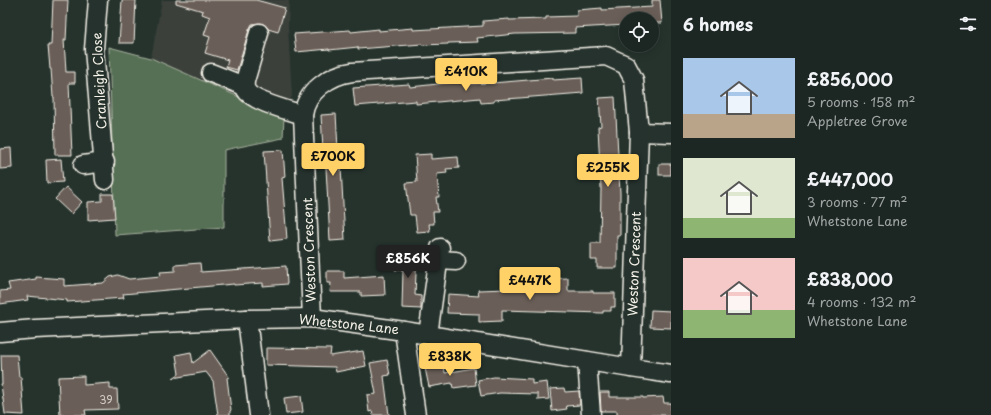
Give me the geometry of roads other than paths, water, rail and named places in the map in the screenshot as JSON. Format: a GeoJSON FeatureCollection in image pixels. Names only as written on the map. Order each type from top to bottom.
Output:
{"type":"FeatureCollection","features":[{"type":"Feature","properties":{"kind":"street","name":"Cranleigh Close"},"geometry":{"type":"LineString","coordinates":[[98,0],[94,49],[105,162],[105,180]]}},
{"type":"Feature","properties":{"kind":"street"},"geometry":{"type":"LineString","coordinates":[[244,86],[259,33]]}},
{"type":"Feature","properties":{"kind":"street","name":"Weston Crescent"},"geometry":{"type":"LineString","coordinates":[[312,318],[303,115],[311,96],[319,87],[331,78],[346,72],[606,56],[626,65],[634,80],[638,132],[631,368]]}},
{"type":"Feature","properties":{"kind":"street"},"geometry":{"type":"LineString","coordinates":[[211,73],[244,86],[248,94],[274,106],[303,115]]}},
{"type":"Feature","properties":{"kind":"street"},"geometry":{"type":"LineString","coordinates":[[638,132],[671,133]]}},
{"type":"Feature","properties":{"kind":"street"},"geometry":{"type":"LineString","coordinates":[[83,165],[105,162]]}},
{"type":"Feature","properties":{"kind":"street"},"geometry":{"type":"LineString","coordinates":[[428,335],[440,254],[456,261]]}},
{"type":"Feature","properties":{"kind":"street","name":"Whetstone Lane"},"geometry":{"type":"LineString","coordinates":[[0,332],[247,319],[312,318],[404,330],[671,374]]}},
{"type":"Feature","properties":{"kind":"street"},"geometry":{"type":"LineString","coordinates":[[247,319],[259,415]]}},
{"type":"Feature","properties":{"kind":"street"},"geometry":{"type":"LineString","coordinates":[[404,330],[416,415]]}},
{"type":"Feature","properties":{"kind":"street"},"geometry":{"type":"LineString","coordinates":[[587,361],[591,415]]}}]}
